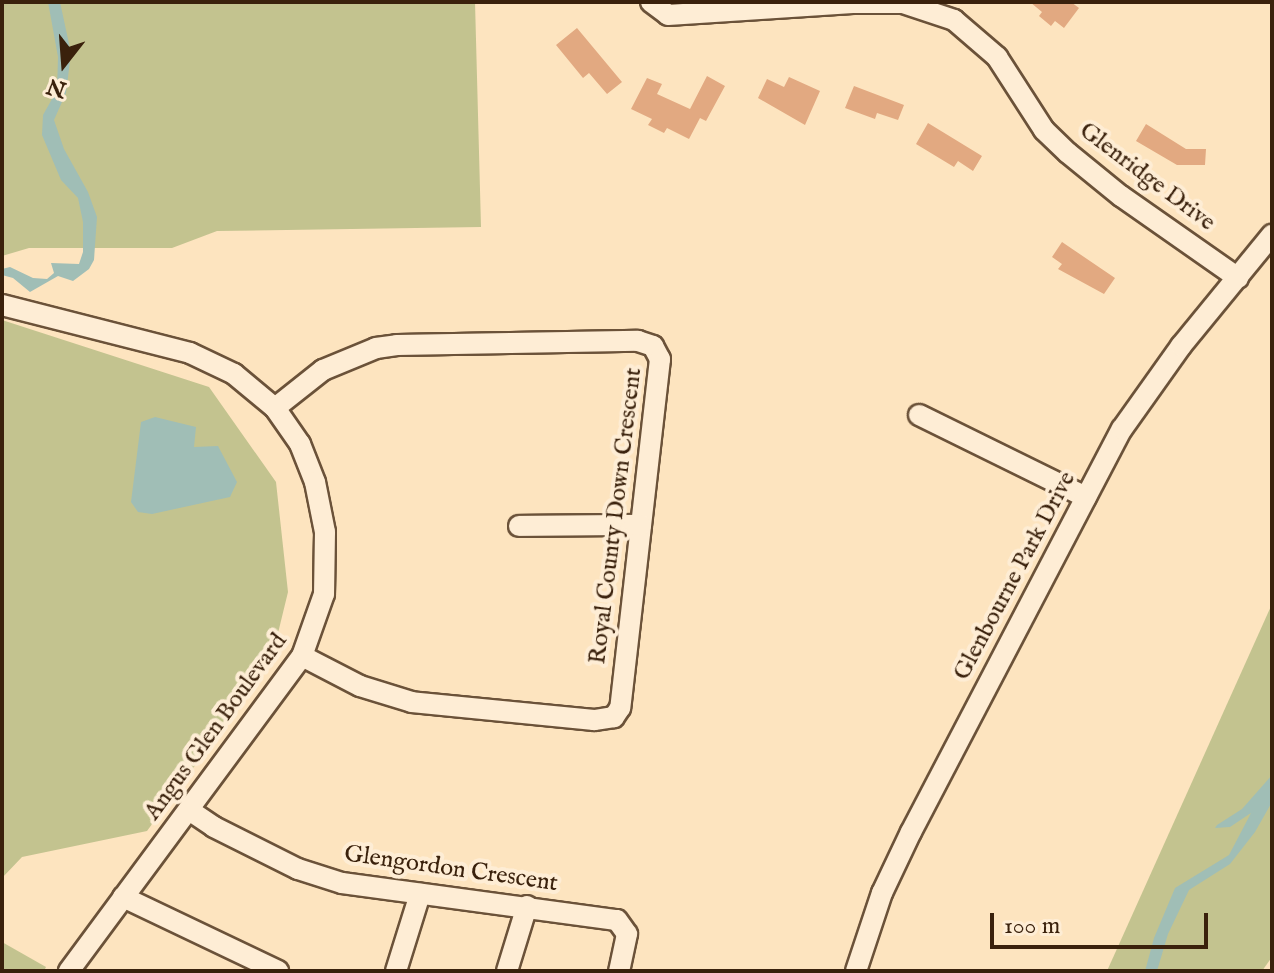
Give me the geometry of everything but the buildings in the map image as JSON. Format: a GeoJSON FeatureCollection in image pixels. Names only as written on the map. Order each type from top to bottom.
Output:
{"type":"FeatureCollection","features":[{"type":"Feature","properties":{"kind":"street","name":"Glenridge Drive"},"geometry":{"type":"LineString","coordinates":[[651,2],[668,15],[853,3],[925,5],[954,20],[997,57],[1044,130],[1079,163],[1238,278]]}},
{"type":"Feature","properties":{"kind":"street","name":"Glenbourne Park Drive"},"geometry":{"type":"LineString","coordinates":[[856,971],[882,893],[911,832],[1086,497],[1145,393],[1272,235]]}},
{"type":"Feature","properties":{"kind":"street","name":"Angus Glen Boulevard"},"geometry":{"type":"LineString","coordinates":[[2,305],[201,357],[234,374],[275,408],[307,457],[323,517],[324,594],[302,656],[69,971]]}},
{"type":"Feature","properties":{"kind":"street","name":"Royal County Down Crescent"},"geometry":{"type":"LineString","coordinates":[[275,408],[323,370],[376,348],[419,344],[646,342],[658,352],[660,366],[620,708],[611,719],[412,702],[360,686],[302,656]]}},
{"type":"Feature","properties":{"kind":"street"},"geometry":{"type":"LineString","coordinates":[[919,415],[1086,497]]}},
{"type":"Feature","properties":{"kind":"street"},"geometry":{"type":"LineString","coordinates":[[519,526],[641,525]]}},
{"type":"Feature","properties":{"kind":"street","name":"Glengordon Crescent"},"geometry":{"type":"LineString","coordinates":[[189,810],[214,827],[317,876],[365,887],[593,914],[623,924],[628,942],[619,971]]}},
{"type":"Feature","properties":{"kind":"street"},"geometry":{"type":"LineString","coordinates":[[396,971],[420,894]]}},
{"type":"Feature","properties":{"kind":"street"},"geometry":{"type":"LineString","coordinates":[[123,897],[278,971]]}},
{"type":"Feature","properties":{"kind":"street"},"geometry":{"type":"LineString","coordinates":[[507,971],[527,906]]}},
{"type":"Feature","properties":{"kind":"green space"},"geometry":{"type":"Polygon","coordinates":[[[2,2],[475,2],[481,227],[217,231],[172,248],[29,248],[2,256],[2,2]]]}},
{"type":"Feature","properties":{"kind":"green space"},"geometry":{"type":"Polygon","coordinates":[[[2,320],[209,387],[276,482],[288,592],[271,662],[147,831],[22,857],[2,878],[2,320]]]}},
{"type":"Feature","properties":{"kind":"green space"},"geometry":{"type":"Polygon","coordinates":[[[1272,604],[1272,957],[1262,971],[1107,971],[1272,604]]]}},
{"type":"Feature","properties":{"kind":"green space"},"geometry":{"type":"Polygon","coordinates":[[[2,942],[46,967],[44,971],[2,971],[2,942]]]}},
{"type":"Feature","properties":{"kind":"water"},"geometry":{"type":"Polygon","coordinates":[[[48,2],[60,2],[71,53],[66,93],[54,120],[64,149],[88,192],[97,217],[94,260],[89,269],[73,281],[58,276],[30,292],[13,278],[2,275],[2,269],[10,267],[33,278],[47,279],[54,273],[51,263],[79,264],[83,252],[83,222],[78,198],[61,180],[42,135],[43,115],[57,90],[58,57],[48,2]]]}},
{"type":"Feature","properties":{"kind":"water"},"geometry":{"type":"Polygon","coordinates":[[[155,417],[196,427],[194,447],[218,446],[237,482],[230,497],[152,514],[138,512],[131,502],[141,422],[155,417]]]}},
{"type":"Feature","properties":{"kind":"water"},"geometry":{"type":"Polygon","coordinates":[[[1272,775],[1272,802],[1255,832],[1230,864],[1189,890],[1168,934],[1157,971],[1145,971],[1154,938],[1175,888],[1229,855],[1251,813],[1230,827],[1215,828],[1242,809],[1272,775]]]}}]}
